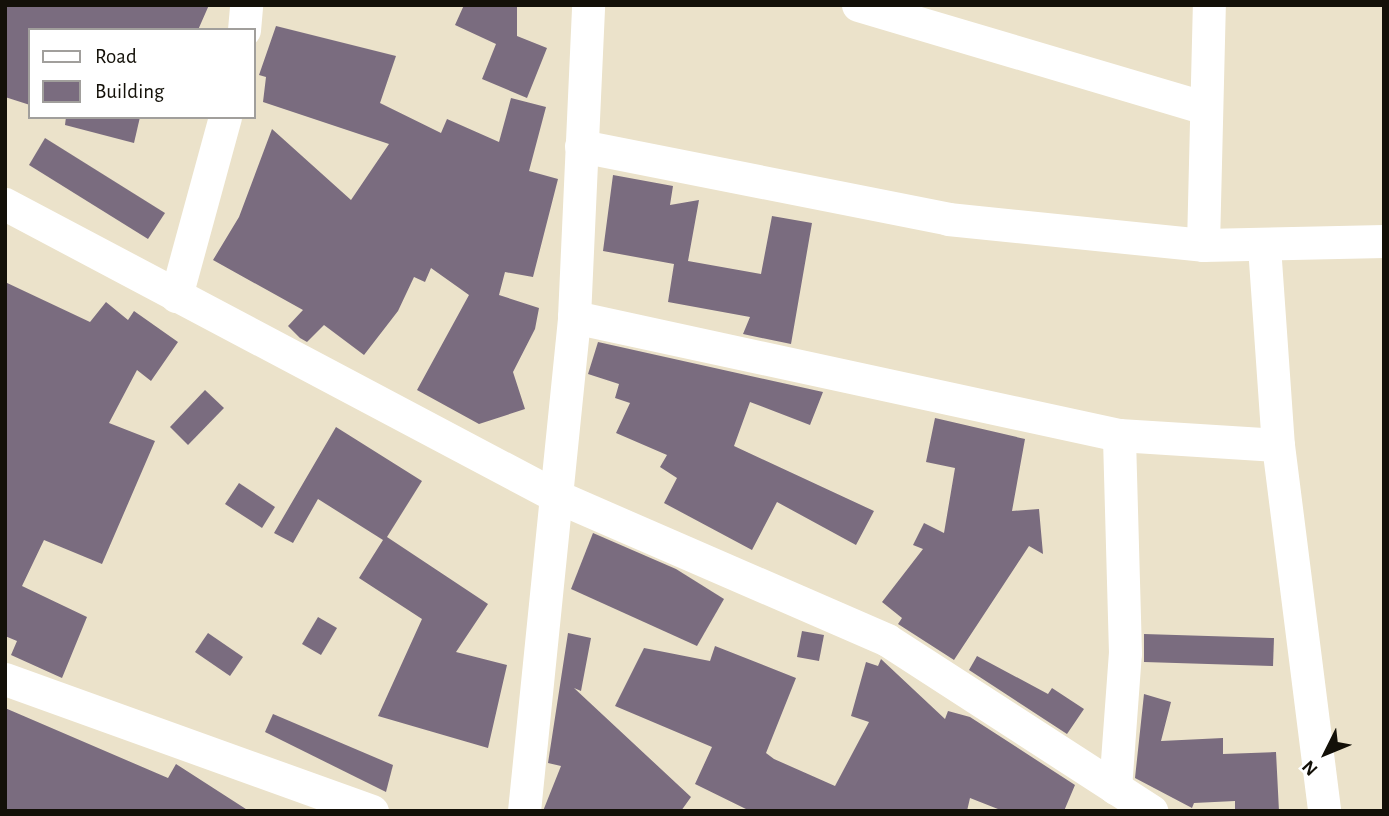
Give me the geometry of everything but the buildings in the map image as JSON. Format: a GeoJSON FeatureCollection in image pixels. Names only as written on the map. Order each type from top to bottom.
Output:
{"type":"FeatureCollection","features":[{"type":"Feature","properties":{"kind":"street"},"geometry":{"type":"LineString","coordinates":[[244,28],[246,5]]}},
{"type":"Feature","properties":{"kind":"street"},"geometry":{"type":"LineString","coordinates":[[524,811],[574,317],[588,5]]}},
{"type":"Feature","properties":{"kind":"street"},"geometry":{"type":"LineString","coordinates":[[858,5],[1206,108]]}},
{"type":"Feature","properties":{"kind":"street"},"geometry":{"type":"LineString","coordinates":[[1203,245],[1209,5]]}},
{"type":"Feature","properties":{"kind":"street"},"geometry":{"type":"LineString","coordinates":[[176,296],[224,119]]}},
{"type":"Feature","properties":{"kind":"street"},"geometry":{"type":"LineString","coordinates":[[581,146],[948,219],[1203,245],[1264,246],[1384,241]]}},
{"type":"Feature","properties":{"kind":"street"},"geometry":{"type":"LineString","coordinates":[[5,204],[556,496],[887,640],[1134,803]]}},
{"type":"Feature","properties":{"kind":"street"},"geometry":{"type":"LineString","coordinates":[[1264,246],[1278,445],[1324,811]]}},
{"type":"Feature","properties":{"kind":"street"},"geometry":{"type":"LineString","coordinates":[[574,317],[1119,435],[1278,445]]}},
{"type":"Feature","properties":{"kind":"street"},"geometry":{"type":"LineString","coordinates":[[1119,435],[1125,653],[1134,803]]}},
{"type":"Feature","properties":{"kind":"street"},"geometry":{"type":"LineString","coordinates":[[5,679],[372,811]]}}]}
